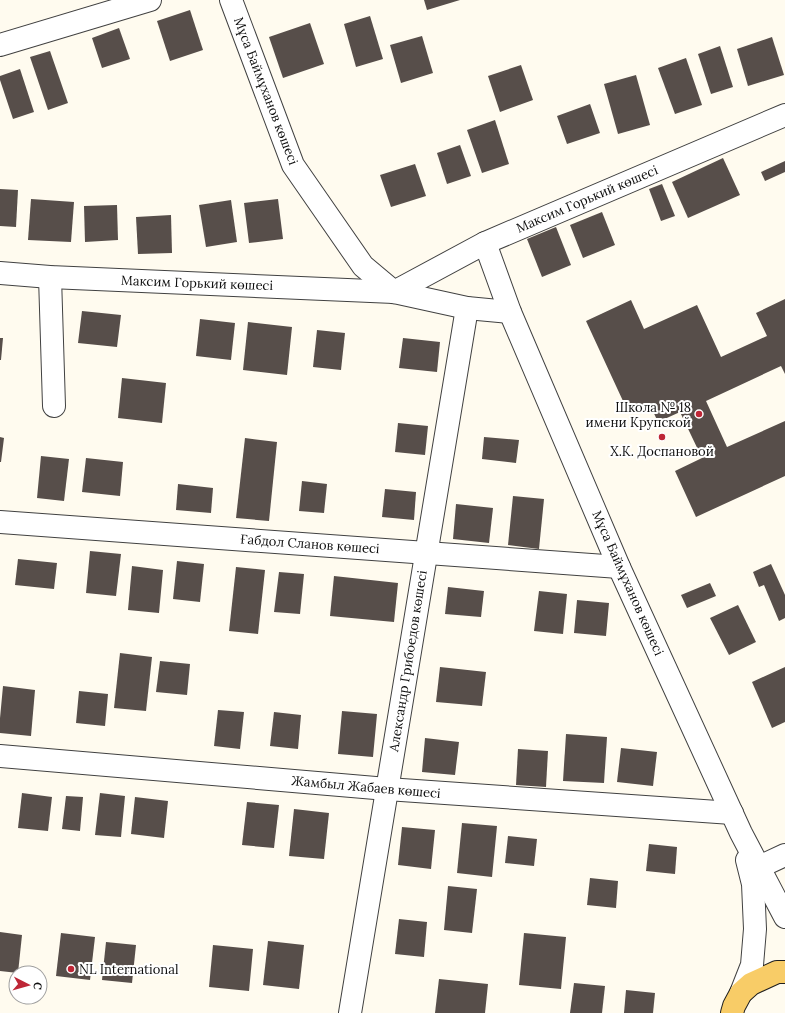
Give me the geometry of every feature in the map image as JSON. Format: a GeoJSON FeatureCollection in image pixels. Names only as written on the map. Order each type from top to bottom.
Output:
{"type":"FeatureCollection","features":[{"type":"Feature","properties":{"kind":"main road"},"geometry":{"type":"LineString","coordinates":[[732,1013],[741,994],[751,984],[777,972],[785,972]]}},
{"type":"Feature","properties":{"kind":"street"},"geometry":{"type":"LineString","coordinates":[[0,45],[150,0]]}},
{"type":"Feature","properties":{"kind":"street","name":"Мұса Баймұханов көшесі"},"geometry":{"type":"LineString","coordinates":[[232,0],[293,165],[363,266],[394,292]]}},
{"type":"Feature","properties":{"kind":"street","name":"Максим Горький көшесі"},"geometry":{"type":"LineString","coordinates":[[394,292],[485,243],[785,115]]}},
{"type":"Feature","properties":{"kind":"street","name":"Мұса Баймұханов көшесі"},"geometry":{"type":"LineString","coordinates":[[485,243],[510,312],[619,567],[741,833],[785,917]]}},
{"type":"Feature","properties":{"kind":"street","name":"Максим Горький көшесі"},"geometry":{"type":"LineString","coordinates":[[0,273],[50,277],[394,292],[467,308],[510,312]]}},
{"type":"Feature","properties":{"kind":"street"},"geometry":{"type":"LineString","coordinates":[[50,277],[54,406]]}},
{"type":"Feature","properties":{"kind":"street","name":"Александр Грибоедов көшесі"},"geometry":{"type":"LineString","coordinates":[[350,1013],[467,308]]}},
{"type":"Feature","properties":{"kind":"street","name":"Ғабдол Сланов көшесі"},"geometry":{"type":"LineString","coordinates":[[0,522],[619,567]]}},
{"type":"Feature","properties":{"kind":"street","name":"Жамбыл Жабаев көшесі"},"geometry":{"type":"LineString","coordinates":[[0,756],[387,789],[732,813]]}},
{"type":"Feature","properties":{"kind":"street"},"geometry":{"type":"LineString","coordinates":[[741,833],[752,884],[755,929],[752,965],[741,994]]}},
{"type":"Feature","properties":{"kind":"street"},"geometry":{"type":"LineString","coordinates":[[758,867],[785,855]]}},
{"type":"Feature","properties":{"kind":"building"},"geometry":{"type":"Polygon","coordinates":[[[424,0],[460,0],[427,10],[424,0]]]}},
{"type":"Feature","properties":{"kind":"building"},"geometry":{"type":"Polygon","coordinates":[[[190,10],[203,50],[170,61],[157,21],[190,10]]]}},
{"type":"Feature","properties":{"kind":"building"},"geometry":{"type":"Polygon","coordinates":[[[370,16],[383,59],[356,67],[344,24],[370,16]]]}},
{"type":"Feature","properties":{"kind":"building"},"geometry":{"type":"Polygon","coordinates":[[[310,23],[324,64],[283,78],[269,37],[310,23]]]}},
{"type":"Feature","properties":{"kind":"building"},"geometry":{"type":"Polygon","coordinates":[[[119,28],[130,59],[102,68],[92,38],[119,28]]]}},
{"type":"Feature","properties":{"kind":"building"},"geometry":{"type":"Polygon","coordinates":[[[422,36],[433,73],[401,83],[390,45],[422,36]]]}},
{"type":"Feature","properties":{"kind":"building"},"geometry":{"type":"Polygon","coordinates":[[[772,37],[784,75],[748,86],[737,49],[772,37]]]}},
{"type":"Feature","properties":{"kind":"building"},"geometry":{"type":"Polygon","coordinates":[[[720,46],[733,87],[711,94],[698,54],[720,46]]]}},
{"type":"Feature","properties":{"kind":"building"},"geometry":{"type":"Polygon","coordinates":[[[50,51],[68,103],[48,110],[30,57],[50,51]]]}},
{"type":"Feature","properties":{"kind":"building"},"geometry":{"type":"Polygon","coordinates":[[[686,58],[702,105],[675,114],[658,68],[686,58]]]}},
{"type":"Feature","properties":{"kind":"building"},"geometry":{"type":"Polygon","coordinates":[[[521,65],[533,100],[500,112],[488,76],[521,65]]]}},
{"type":"Feature","properties":{"kind":"building"},"geometry":{"type":"Polygon","coordinates":[[[20,69],[34,112],[13,119],[0,76],[20,69]]]}},
{"type":"Feature","properties":{"kind":"building"},"geometry":{"type":"Polygon","coordinates":[[[636,75],[650,125],[618,134],[604,84],[636,75]]]}},
{"type":"Feature","properties":{"kind":"building"},"geometry":{"type":"Polygon","coordinates":[[[590,104],[600,133],[567,144],[557,116],[590,104]]]}},
{"type":"Feature","properties":{"kind":"building"},"geometry":{"type":"Polygon","coordinates":[[[495,120],[509,164],[482,173],[467,130],[495,120]]]}},
{"type":"Feature","properties":{"kind":"building"},"geometry":{"type":"Polygon","coordinates":[[[460,145],[471,176],[447,184],[437,153],[460,145]]]}},
{"type":"Feature","properties":{"kind":"building"},"geometry":{"type":"Polygon","coordinates":[[[723,158],[740,195],[688,218],[672,182],[723,158]]]}},
{"type":"Feature","properties":{"kind":"building"},"geometry":{"type":"Polygon","coordinates":[[[785,161],[785,172],[765,181],[761,172],[785,161]]]}},
{"type":"Feature","properties":{"kind":"building"},"geometry":{"type":"Polygon","coordinates":[[[415,164],[426,196],[391,207],[380,175],[415,164]]]}},
{"type":"Feature","properties":{"kind":"building"},"geometry":{"type":"Polygon","coordinates":[[[662,184],[675,216],[661,221],[649,189],[662,184]]]}},
{"type":"Feature","properties":{"kind":"building"},"geometry":{"type":"Polygon","coordinates":[[[0,189],[18,190],[16,227],[0,226],[0,189]]]}},
{"type":"Feature","properties":{"kind":"building"},"geometry":{"type":"Polygon","coordinates":[[[31,199],[74,202],[71,242],[28,240],[31,199]]]}},
{"type":"Feature","properties":{"kind":"building"},"geometry":{"type":"Polygon","coordinates":[[[278,199],[283,239],[249,243],[244,203],[278,199]]]}},
{"type":"Feature","properties":{"kind":"building"},"geometry":{"type":"Polygon","coordinates":[[[231,200],[237,242],[206,247],[199,205],[231,200]]]}},
{"type":"Feature","properties":{"kind":"building"},"geometry":{"type":"Polygon","coordinates":[[[117,205],[118,240],[85,242],[84,206],[117,205]]]}},
{"type":"Feature","properties":{"kind":"building"},"geometry":{"type":"Polygon","coordinates":[[[602,212],[615,245],[583,258],[570,225],[602,212]]]}},
{"type":"Feature","properties":{"kind":"building"},"geometry":{"type":"Polygon","coordinates":[[[171,215],[172,253],[138,254],[136,217],[171,215]]]}},
{"type":"Feature","properties":{"kind":"building"},"geometry":{"type":"Polygon","coordinates":[[[556,227],[571,265],[542,277],[527,239],[556,227]]]}},
{"type":"Feature","properties":{"kind":"building","name":"Школа № 18 имени Крупской"},"geometry":{"type":"Polygon","coordinates":[[[785,299],[785,374],[781,366],[706,401],[727,447],[785,421],[785,476],[696,517],[675,471],[702,458],[680,412],[658,422],[650,405],[629,414],[586,321],[631,300],[644,329],[697,305],[721,357],[767,336],[756,313],[785,299]]]}},
{"type":"Feature","properties":{"kind":"building"},"geometry":{"type":"Polygon","coordinates":[[[82,311],[121,315],[117,347],[78,343],[82,311]]]}},
{"type":"Feature","properties":{"kind":"building"},"geometry":{"type":"Polygon","coordinates":[[[200,319],[235,323],[231,360],[196,356],[200,319]]]}},
{"type":"Feature","properties":{"kind":"building"},"geometry":{"type":"Polygon","coordinates":[[[248,322],[292,327],[287,375],[243,370],[248,322]]]}},
{"type":"Feature","properties":{"kind":"building"},"geometry":{"type":"Polygon","coordinates":[[[317,330],[345,333],[341,370],[313,367],[317,330]]]}},
{"type":"Feature","properties":{"kind":"building"},"geometry":{"type":"Polygon","coordinates":[[[0,338],[3,338],[1,360],[0,360],[0,338]]]}},
{"type":"Feature","properties":{"kind":"building"},"geometry":{"type":"Polygon","coordinates":[[[403,338],[440,342],[437,372],[399,368],[403,338]]]}},
{"type":"Feature","properties":{"kind":"building"},"geometry":{"type":"Polygon","coordinates":[[[122,378],[166,383],[162,423],[118,418],[122,378]]]}},
{"type":"Feature","properties":{"kind":"building"},"geometry":{"type":"Polygon","coordinates":[[[398,423],[428,426],[425,455],[395,452],[398,423]]]}},
{"type":"Feature","properties":{"kind":"building"},"geometry":{"type":"Polygon","coordinates":[[[0,437],[4,438],[1,462],[0,462],[0,437]]]}},
{"type":"Feature","properties":{"kind":"building"},"geometry":{"type":"Polygon","coordinates":[[[484,437],[519,440],[516,463],[482,459],[484,437]]]}},
{"type":"Feature","properties":{"kind":"building"},"geometry":{"type":"Polygon","coordinates":[[[245,438],[277,442],[269,521],[236,518],[245,438]]]}},
{"type":"Feature","properties":{"kind":"building"},"geometry":{"type":"Polygon","coordinates":[[[41,456],[69,459],[64,501],[37,498],[41,456]]]}},
{"type":"Feature","properties":{"kind":"building"},"geometry":{"type":"Polygon","coordinates":[[[86,458],[123,462],[120,496],[82,492],[86,458]]]}},
{"type":"Feature","properties":{"kind":"building"},"geometry":{"type":"Polygon","coordinates":[[[302,481],[327,484],[324,513],[299,511],[302,481]]]}},
{"type":"Feature","properties":{"kind":"building"},"geometry":{"type":"Polygon","coordinates":[[[178,484],[213,488],[211,513],[176,510],[178,484]]]}},
{"type":"Feature","properties":{"kind":"building"},"geometry":{"type":"Polygon","coordinates":[[[385,489],[416,492],[414,520],[382,517],[385,489]]]}},
{"type":"Feature","properties":{"kind":"building"},"geometry":{"type":"Polygon","coordinates":[[[513,496],[544,499],[539,549],[508,545],[513,496]]]}},
{"type":"Feature","properties":{"kind":"building"},"geometry":{"type":"Polygon","coordinates":[[[456,504],[493,508],[489,543],[453,539],[456,504]]]}},
{"type":"Feature","properties":{"kind":"building"},"geometry":{"type":"Polygon","coordinates":[[[90,551],[121,554],[116,596],[86,593],[90,551]]]}},
{"type":"Feature","properties":{"kind":"building"},"geometry":{"type":"Polygon","coordinates":[[[18,559],[57,563],[54,589],[15,585],[18,559]]]}},
{"type":"Feature","properties":{"kind":"building"},"geometry":{"type":"Polygon","coordinates":[[[177,561],[204,564],[200,602],[173,599],[177,561]]]}},
{"type":"Feature","properties":{"kind":"building"},"geometry":{"type":"Polygon","coordinates":[[[771,564],[785,595],[785,618],[779,621],[764,585],[759,587],[753,572],[771,564]]]}},
{"type":"Feature","properties":{"kind":"building"},"geometry":{"type":"Polygon","coordinates":[[[132,566],[163,570],[159,613],[128,610],[132,566]]]}},
{"type":"Feature","properties":{"kind":"building"},"geometry":{"type":"Polygon","coordinates":[[[236,567],[265,570],[258,634],[229,631],[236,567]]]}},
{"type":"Feature","properties":{"kind":"building"},"geometry":{"type":"Polygon","coordinates":[[[279,572],[304,574],[300,614],[274,612],[279,572]]]}},
{"type":"Feature","properties":{"kind":"building"},"geometry":{"type":"Polygon","coordinates":[[[334,576],[398,583],[394,622],[330,616],[334,576]]]}},
{"type":"Feature","properties":{"kind":"building"},"geometry":{"type":"Polygon","coordinates":[[[710,583],[716,596],[687,608],[681,595],[710,583]]]}},
{"type":"Feature","properties":{"kind":"building"},"geometry":{"type":"Polygon","coordinates":[[[448,587],[484,591],[481,617],[445,614],[448,587]]]}},
{"type":"Feature","properties":{"kind":"building"},"geometry":{"type":"Polygon","coordinates":[[[539,591],[567,594],[563,634],[534,631],[539,591]]]}},
{"type":"Feature","properties":{"kind":"building"},"geometry":{"type":"Polygon","coordinates":[[[577,600],[609,603],[606,636],[574,633],[577,600]]]}},
{"type":"Feature","properties":{"kind":"building"},"geometry":{"type":"Polygon","coordinates":[[[738,605],[756,642],[729,655],[710,618],[738,605]]]}},
{"type":"Feature","properties":{"kind":"building"},"geometry":{"type":"Polygon","coordinates":[[[120,653],[152,657],[146,711],[114,708],[120,653]]]}},
{"type":"Feature","properties":{"kind":"building"},"geometry":{"type":"Polygon","coordinates":[[[160,661],[190,664],[187,695],[156,692],[160,661]]]}},
{"type":"Feature","properties":{"kind":"building"},"geometry":{"type":"Polygon","coordinates":[[[440,667],[486,672],[482,706],[436,702],[440,667]]]}},
{"type":"Feature","properties":{"kind":"building"},"geometry":{"type":"Polygon","coordinates":[[[785,667],[785,722],[772,728],[752,682],[785,667]]]}},
{"type":"Feature","properties":{"kind":"building"},"geometry":{"type":"Polygon","coordinates":[[[3,686],[35,690],[31,736],[0,733],[3,686]]]}},
{"type":"Feature","properties":{"kind":"building"},"geometry":{"type":"Polygon","coordinates":[[[79,691],[108,694],[105,726],[76,723],[79,691]]]}},
{"type":"Feature","properties":{"kind":"building"},"geometry":{"type":"Polygon","coordinates":[[[218,710],[244,712],[240,749],[214,746],[218,710]]]}},
{"type":"Feature","properties":{"kind":"building"},"geometry":{"type":"Polygon","coordinates":[[[342,711],[377,714],[373,757],[338,754],[342,711]]]}},
{"type":"Feature","properties":{"kind":"building"},"geometry":{"type":"Polygon","coordinates":[[[274,712],[301,715],[298,749],[270,746],[274,712]]]}},
{"type":"Feature","properties":{"kind":"building"},"geometry":{"type":"Polygon","coordinates":[[[566,734],[607,737],[604,783],[563,781],[566,734]]]}},
{"type":"Feature","properties":{"kind":"building"},"geometry":{"type":"Polygon","coordinates":[[[425,738],[459,742],[455,775],[422,772],[425,738]]]}},
{"type":"Feature","properties":{"kind":"building"},"geometry":{"type":"Polygon","coordinates":[[[621,748],[657,752],[653,786],[617,782],[621,748]]]}},
{"type":"Feature","properties":{"kind":"building"},"geometry":{"type":"Polygon","coordinates":[[[518,749],[548,751],[546,787],[516,785],[518,749]]]}},
{"type":"Feature","properties":{"kind":"building"},"geometry":{"type":"Polygon","coordinates":[[[22,793],[52,797],[48,831],[18,828],[22,793]]]}},
{"type":"Feature","properties":{"kind":"building"},"geometry":{"type":"Polygon","coordinates":[[[100,793],[125,796],[121,837],[95,835],[100,793]]]}},
{"type":"Feature","properties":{"kind":"building"},"geometry":{"type":"Polygon","coordinates":[[[66,796],[83,797],[80,831],[62,829],[66,796]]]}},
{"type":"Feature","properties":{"kind":"building"},"geometry":{"type":"Polygon","coordinates":[[[135,797],[168,801],[164,838],[131,834],[135,797]]]}},
{"type":"Feature","properties":{"kind":"building"},"geometry":{"type":"Polygon","coordinates":[[[247,802],[279,805],[274,848],[242,845],[247,802]]]}},
{"type":"Feature","properties":{"kind":"building"},"geometry":{"type":"Polygon","coordinates":[[[294,809],[329,813],[324,859],[289,856],[294,809]]]}},
{"type":"Feature","properties":{"kind":"building"},"geometry":{"type":"Polygon","coordinates":[[[462,823],[497,826],[492,877],[457,873],[462,823]]]}},
{"type":"Feature","properties":{"kind":"building"},"geometry":{"type":"Polygon","coordinates":[[[402,827],[435,830],[431,869],[398,865],[402,827]]]}},
{"type":"Feature","properties":{"kind":"building"},"geometry":{"type":"Polygon","coordinates":[[[508,836],[537,839],[534,866],[505,863],[508,836]]]}},
{"type":"Feature","properties":{"kind":"building"},"geometry":{"type":"Polygon","coordinates":[[[649,844],[677,847],[675,874],[646,871],[649,844]]]}},
{"type":"Feature","properties":{"kind":"building"},"geometry":{"type":"Polygon","coordinates":[[[590,878],[618,881],[616,908],[587,905],[590,878]]]}},
{"type":"Feature","properties":{"kind":"building"},"geometry":{"type":"Polygon","coordinates":[[[448,886],[477,889],[472,933],[444,930],[448,886]]]}},
{"type":"Feature","properties":{"kind":"building"},"geometry":{"type":"Polygon","coordinates":[[[399,919],[427,922],[424,957],[395,954],[399,919]]]}},
{"type":"Feature","properties":{"kind":"building"},"geometry":{"type":"Polygon","coordinates":[[[0,932],[22,935],[19,965],[8,965],[8,972],[0,971],[0,932]]]}},
{"type":"Feature","properties":{"kind":"building"},"geometry":{"type":"Polygon","coordinates":[[[61,933],[95,937],[90,980],[56,976],[61,933]]]}},
{"type":"Feature","properties":{"kind":"building"},"geometry":{"type":"Polygon","coordinates":[[[524,933],[566,937],[561,989],[519,985],[524,933]]]}},
{"type":"Feature","properties":{"kind":"building"},"geometry":{"type":"Polygon","coordinates":[[[268,941],[304,945],[299,989],[263,985],[268,941]]]}},
{"type":"Feature","properties":{"kind":"building"},"geometry":{"type":"Polygon","coordinates":[[[106,942],[136,945],[132,983],[102,980],[106,942]]]}},
{"type":"Feature","properties":{"kind":"building"},"geometry":{"type":"Polygon","coordinates":[[[213,945],[253,949],[249,991],[209,987],[213,945]]]}},
{"type":"Feature","properties":{"kind":"building"},"geometry":{"type":"Polygon","coordinates":[[[439,979],[488,984],[485,1013],[435,1013],[439,979]]]}},
{"type":"Feature","properties":{"kind":"building"},"geometry":{"type":"Polygon","coordinates":[[[574,983],[605,986],[602,1013],[570,1013],[574,983]]]}},
{"type":"Feature","properties":{"kind":"building"},"geometry":{"type":"Polygon","coordinates":[[[626,990],[655,993],[653,1013],[624,1013],[626,990]]]}},
{"type":"Feature","properties":{"kind":"place","name":"Школа № 18 имени Крупской"},"geometry":{"type":"Point","coordinates":[699,414]}},
{"type":"Feature","properties":{"kind":"place","name":"Х.К. Доспановой"},"geometry":{"type":"Point","coordinates":[662,437]}},
{"type":"Feature","properties":{"kind":"place","name":"NL International"},"geometry":{"type":"Point","coordinates":[71,969]}}]}
